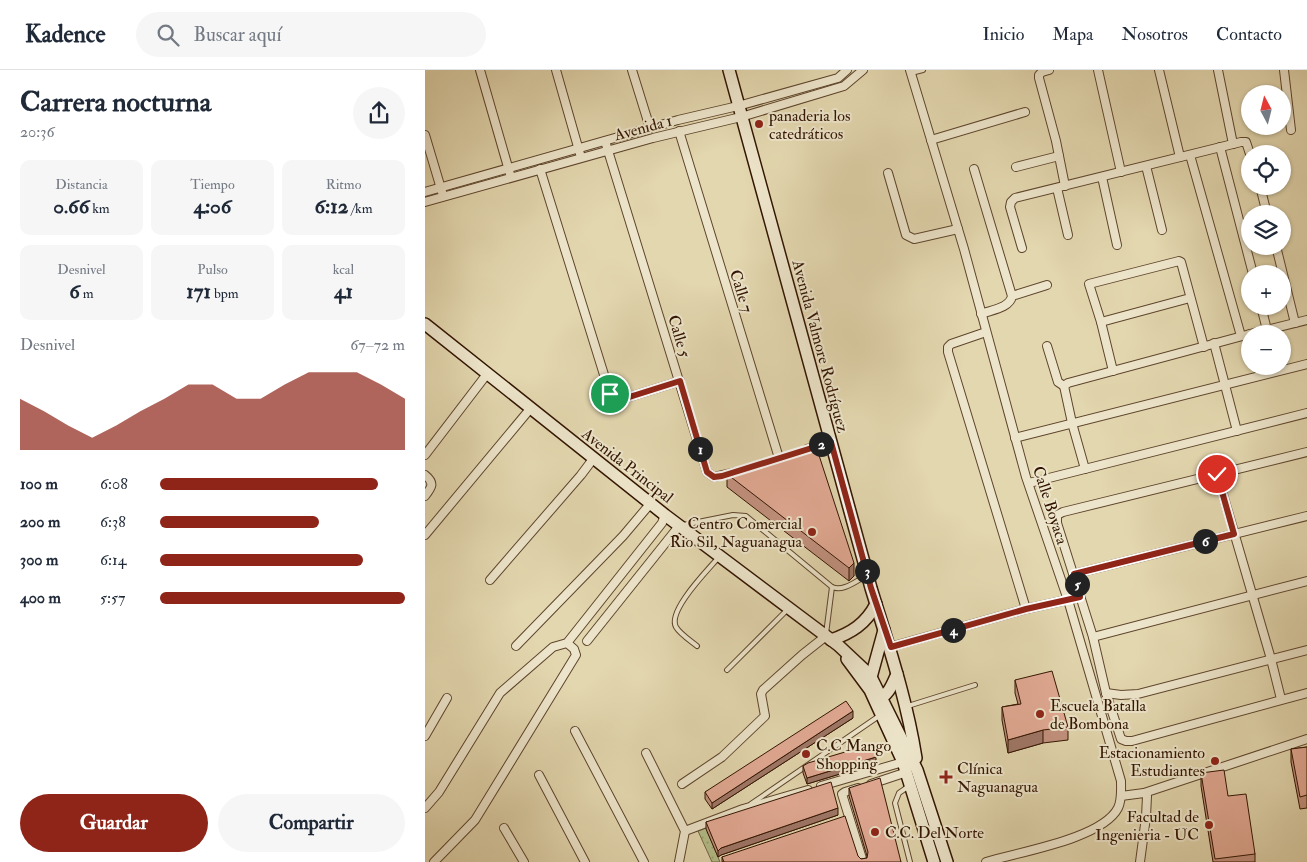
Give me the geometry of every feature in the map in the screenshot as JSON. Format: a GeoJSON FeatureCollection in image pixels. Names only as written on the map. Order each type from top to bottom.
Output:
{"type":"FeatureCollection","features":[{"type":"Feature","properties":{"kind":"main road","name":"Avenida Valmore Rodríguez"},"geometry":{"type":"LineString","coordinates":[[729,70],[876,604],[891,647],[911,726],[909,768]]}},
{"type":"Feature","properties":{"kind":"main road","name":"Avenida Principal"},"geometry":{"type":"LineString","coordinates":[[425,324],[650,504],[831,641]]}},
{"type":"Feature","properties":{"kind":"main road"},"geometry":{"type":"LineString","coordinates":[[831,641],[848,633],[864,622],[876,604]]}},
{"type":"Feature","properties":{"kind":"main road"},"geometry":{"type":"LineString","coordinates":[[869,690],[870,675],[884,630]]}},
{"type":"Feature","properties":{"kind":"main road"},"geometry":{"type":"LineString","coordinates":[[831,641],[870,675],[947,862]]}},
{"type":"Feature","properties":{"kind":"main road"},"geometry":{"type":"LineString","coordinates":[[831,641],[879,700],[881,715],[909,768],[910,785],[933,862]]}},
{"type":"Feature","properties":{"kind":"main road"},"geometry":{"type":"LineString","coordinates":[[879,700],[891,689],[897,674]]}},
{"type":"Feature","properties":{"kind":"street"},"geometry":{"type":"LineString","coordinates":[[480,70],[508,169],[512,177]]}},
{"type":"Feature","properties":{"kind":"street"},"geometry":{"type":"LineString","coordinates":[[556,70],[581,158]]}},
{"type":"Feature","properties":{"kind":"street"},"geometry":{"type":"LineString","coordinates":[[632,70],[650,128]]}},
{"type":"Feature","properties":{"kind":"street","name":"Avenida 1"},"geometry":{"type":"LineString","coordinates":[[425,202],[679,131],[838,78],[847,70]]}},
{"type":"Feature","properties":{"kind":"street","name":"Avenida 1"},"geometry":{"type":"LineString","coordinates":[[425,192],[650,128],[740,111],[844,86],[863,70]]}},
{"type":"Feature","properties":{"kind":"street"},"geometry":{"type":"LineString","coordinates":[[1049,70],[1041,72],[1039,78],[1059,156],[1061,187],[1068,235]]}},
{"type":"Feature","properties":{"kind":"street"},"geometry":{"type":"LineString","coordinates":[[1098,70],[1121,172]]}},
{"type":"Feature","properties":{"kind":"street"},"geometry":{"type":"LineString","coordinates":[[1159,70],[1180,158]]}},
{"type":"Feature","properties":{"kind":"street"},"geometry":{"type":"LineString","coordinates":[[1218,70],[1233,144]]}},
{"type":"Feature","properties":{"kind":"street"},"geometry":{"type":"LineString","coordinates":[[1284,70],[1286,85]]}},
{"type":"Feature","properties":{"kind":"street","name":"Calle Boyaca"},"geometry":{"type":"LineString","coordinates":[[911,72],[958,229],[1015,438],[1068,600],[1121,782],[1121,796]]}},
{"type":"Feature","properties":{"kind":"street"},"geometry":{"type":"LineString","coordinates":[[931,140],[1025,112]]}},
{"type":"Feature","properties":{"kind":"street","name":"Calle 7"},"geometry":{"type":"LineString","coordinates":[[679,131],[779,458]]}},
{"type":"Feature","properties":{"kind":"street"},"geometry":{"type":"LineString","coordinates":[[425,135],[443,196]]}},
{"type":"Feature","properties":{"kind":"street","name":"Calle 5"},"geometry":{"type":"LineString","coordinates":[[605,141],[707,472],[714,477],[741,470]]}},
{"type":"Feature","properties":{"kind":"street"},"geometry":{"type":"LineString","coordinates":[[1022,248],[1010,207],[1011,202],[1015,198],[1233,144],[1246,142],[1247,145]]}},
{"type":"Feature","properties":{"kind":"street"},"geometry":{"type":"LineString","coordinates":[[1220,147],[1251,265]]}},
{"type":"Feature","properties":{"kind":"street"},"geometry":{"type":"LineString","coordinates":[[1064,386],[1068,382],[1241,336],[1190,155]]}},
{"type":"Feature","properties":{"kind":"street"},"geometry":{"type":"LineString","coordinates":[[1016,167],[1059,156]]}},
{"type":"Feature","properties":{"kind":"street"},"geometry":{"type":"LineString","coordinates":[[1146,166],[1162,230]]}},
{"type":"Feature","properties":{"kind":"street"},"geometry":{"type":"LineString","coordinates":[[975,169],[1012,296],[1008,304],[981,314]]}},
{"type":"Feature","properties":{"kind":"street"},"geometry":{"type":"LineString","coordinates":[[540,170],[610,394],[617,399],[623,399],[680,381]]}},
{"type":"Feature","properties":{"kind":"street"},"geometry":{"type":"LineString","coordinates":[[888,173],[906,235],[914,239],[958,229]]}},
{"type":"Feature","properties":{"kind":"street"},"geometry":{"type":"LineString","coordinates":[[1102,177],[1117,245]]}},
{"type":"Feature","properties":{"kind":"street"},"geometry":{"type":"LineString","coordinates":[[1278,255],[1295,323]]}},
{"type":"Feature","properties":{"kind":"street"},"geometry":{"type":"LineString","coordinates":[[1113,370],[1101,322],[1089,287],[1091,282],[1179,260],[1204,346]]}},
{"type":"Feature","properties":{"kind":"street"},"geometry":{"type":"LineString","coordinates":[[1012,296],[1047,285]]}},
{"type":"Feature","properties":{"kind":"street"},"geometry":{"type":"LineString","coordinates":[[1101,322],[1190,298]]}},
{"type":"Feature","properties":{"kind":"street"},"geometry":{"type":"LineString","coordinates":[[1287,325],[1307,320]]}},
{"type":"Feature","properties":{"kind":"street"},"geometry":{"type":"LineString","coordinates":[[986,332],[951,344],[948,347],[948,352],[1026,609]]}},
{"type":"Feature","properties":{"kind":"street"},"geometry":{"type":"LineString","coordinates":[[1214,343],[1237,431]]}},
{"type":"Feature","properties":{"kind":"street"},"geometry":{"type":"LineString","coordinates":[[1047,346],[1058,382],[1064,386],[1085,469]]}},
{"type":"Feature","properties":{"kind":"street"},"geometry":{"type":"LineString","coordinates":[[1015,438],[1307,364]]}},
{"type":"Feature","properties":{"kind":"street"},"geometry":{"type":"LineString","coordinates":[[425,454],[487,374]]}},
{"type":"Feature","properties":{"kind":"street"},"geometry":{"type":"LineString","coordinates":[[425,536],[530,409]]}},
{"type":"Feature","properties":{"kind":"street"},"geometry":{"type":"LineString","coordinates":[[1029,483],[1307,413]]}},
{"type":"Feature","properties":{"kind":"street"},"geometry":{"type":"LineString","coordinates":[[796,453],[831,442]]}},
{"type":"Feature","properties":{"kind":"street"},"geometry":{"type":"LineString","coordinates":[[1307,452],[1057,515],[1057,523],[1093,637],[1106,693],[1119,736],[1124,740],[1129,742],[1307,693]]}},
{"type":"Feature","properties":{"kind":"street"},"geometry":{"type":"LineString","coordinates":[[769,461],[787,456]]}},
{"type":"Feature","properties":{"kind":"street"},"geometry":{"type":"LineString","coordinates":[[490,580],[593,459]]}},
{"type":"Feature","properties":{"kind":"street"},"geometry":{"type":"LineString","coordinates":[[1217,474],[1253,595],[1281,700]]}},
{"type":"Feature","properties":{"kind":"street"},"geometry":{"type":"LineString","coordinates":[[425,475],[430,479],[432,485],[425,496]]}},
{"type":"Feature","properties":{"kind":"street"},"geometry":{"type":"LineString","coordinates":[[516,646],[623,536],[650,504]]}},
{"type":"Feature","properties":{"kind":"street"},"geometry":{"type":"LineString","coordinates":[[567,643],[662,523],[665,515]]}},
{"type":"Feature","properties":{"kind":"street"},"geometry":{"type":"LineString","coordinates":[[1074,574],[1307,516]]}},
{"type":"Feature","properties":{"kind":"street"},"geometry":{"type":"LineString","coordinates":[[587,641],[679,526]]}},
{"type":"Feature","properties":{"kind":"street"},"geometry":{"type":"LineString","coordinates":[[1093,637],[1307,581]]}},
{"type":"Feature","properties":{"kind":"street"},"geometry":{"type":"LineString","coordinates":[[891,647],[1026,609],[1080,597]]}},
{"type":"Feature","properties":{"kind":"street"},"geometry":{"type":"LineString","coordinates":[[682,784],[722,757],[765,716],[761,694],[763,690],[802,655],[831,641]]}},
{"type":"Feature","properties":{"kind":"street"},"geometry":{"type":"LineString","coordinates":[[425,808],[439,792],[500,693],[553,647],[560,643],[567,643],[574,649],[576,655],[475,820],[434,862]]}},
{"type":"Feature","properties":{"kind":"street"},"geometry":{"type":"LineString","coordinates":[[1106,693],[1121,695],[1138,694],[1307,650]]}},
{"type":"Feature","properties":{"kind":"street"},"geometry":{"type":"LineString","coordinates":[[425,736],[447,698]]}},
{"type":"Feature","properties":{"kind":"street"},"geometry":{"type":"LineString","coordinates":[[575,731],[644,862]]}},
{"type":"Feature","properties":{"kind":"street"},"geometry":{"type":"LineString","coordinates":[[987,862],[1087,832],[1110,819],[1118,808],[1121,796],[1144,793],[1307,739]]}},
{"type":"Feature","properties":{"kind":"street"},"geometry":{"type":"LineString","coordinates":[[646,753],[685,832],[679,862]]}},
{"type":"Feature","properties":{"kind":"street"},"geometry":{"type":"LineString","coordinates":[[685,832],[743,809],[909,768]]}},
{"type":"Feature","properties":{"kind":"street"},"geometry":{"type":"LineString","coordinates":[[863,862],[842,794],[909,768]]}},
{"type":"Feature","properties":{"kind":"street"},"geometry":{"type":"LineString","coordinates":[[539,775],[585,862]]}},
{"type":"Feature","properties":{"kind":"street"},"geometry":{"type":"LineString","coordinates":[[1140,862],[1146,817],[1147,796],[1144,793]]}},
{"type":"Feature","properties":{"kind":"street"},"geometry":{"type":"LineString","coordinates":[[839,820],[848,817]]}},
{"type":"Feature","properties":{"kind":"street"},"geometry":{"type":"LineString","coordinates":[[504,828],[524,862]]}},
{"type":"Feature","properties":{"kind":"lane"},"geometry":{"type":"LineString","coordinates":[[911,72],[923,70]]}},
{"type":"Feature","properties":{"kind":"lane"},"geometry":{"type":"LineString","coordinates":[[679,526],[733,515],[746,516],[832,587],[843,589],[868,575]]}},
{"type":"Feature","properties":{"kind":"lane"},"geometry":{"type":"LineString","coordinates":[[697,646],[676,627],[675,619],[677,611],[719,556]]}},
{"type":"Feature","properties":{"kind":"lane"},"geometry":{"type":"LineString","coordinates":[[831,641],[832,587]]}},
{"type":"Feature","properties":{"kind":"lane"},"geometry":{"type":"LineString","coordinates":[[727,670],[789,608]]}},
{"type":"Feature","properties":{"kind":"lane"},"geometry":{"type":"LineString","coordinates":[[906,706],[975,685]]}},
{"type":"Feature","properties":{"kind":"lane"},"geometry":{"type":"LineString","coordinates":[[743,809],[881,715]]}},
{"type":"Feature","properties":{"kind":"lane"},"geometry":{"type":"LineString","coordinates":[[910,785],[899,793],[895,803],[910,862]]}},
{"type":"Feature","properties":{"kind":"green space"},"geometry":{"type":"Polygon","coordinates":[[[706,828],[720,862],[712,862],[698,831],[706,828]]]}},
{"type":"Feature","properties":{"kind":"building","name":"Centro Comercial Rio Sil, Naguanagua"},"geometry":{"type":"Polygon","coordinates":[[[815,443],[854,563],[849,568],[727,474],[815,443]]]}},
{"type":"Feature","properties":{"kind":"building"},"geometry":{"type":"Polygon","coordinates":[[[1052,671],[1068,727],[1043,730],[1008,740],[1002,707],[1021,704],[1015,680],[1052,671]]]}},
{"type":"Feature","properties":{"kind":"building"},"geometry":{"type":"Polygon","coordinates":[[[846,701],[853,711],[712,803],[705,792],[846,701]]]}},
{"type":"Feature","properties":{"kind":"building"},"geometry":{"type":"Polygon","coordinates":[[[872,744],[876,757],[807,778],[803,766],[808,763],[872,744]]]}},
{"type":"Feature","properties":{"kind":"building"},"geometry":{"type":"Polygon","coordinates":[[[1307,747],[1307,795],[1300,797],[1291,749],[1307,747]]]}},
{"type":"Feature","properties":{"kind":"building"},"geometry":{"type":"Polygon","coordinates":[[[1224,770],[1228,796],[1246,794],[1255,854],[1215,859],[1201,773],[1224,770]]]}},
{"type":"Feature","properties":{"kind":"building"},"geometry":{"type":"Polygon","coordinates":[[[880,778],[901,862],[724,862],[722,857],[845,816],[858,856],[861,859],[867,858],[868,852],[849,788],[880,778]]]}},
{"type":"Feature","properties":{"kind":"building"},"geometry":{"type":"Polygon","coordinates":[[[831,782],[838,808],[721,848],[718,851],[706,822],[831,782]]]}},
{"type":"Feature","properties":{"kind":"place","name":"panaderia los catedráticos"},"geometry":{"type":"Point","coordinates":[759,124]}},
{"type":"Feature","properties":{"kind":"place","name":"Centro Comercial Rio Sil, Naguanagua"},"geometry":{"type":"Point","coordinates":[812,532]}},
{"type":"Feature","properties":{"kind":"place","name":"Escuela Batalla de Bombona"},"geometry":{"type":"Point","coordinates":[1040,714]}},
{"type":"Feature","properties":{"kind":"place","name":"C.C Mango Shopping"},"geometry":{"type":"Point","coordinates":[806,754]}},
{"type":"Feature","properties":{"kind":"place","name":"Estacionamiento Estudiantes"},"geometry":{"type":"Point","coordinates":[1215,761]}},
{"type":"Feature","properties":{"kind":"place","name":"Clínica Naguanagua"},"geometry":{"type":"Point","coordinates":[946,777]}},
{"type":"Feature","properties":{"kind":"place","name":"Facultad de Ingenieria - UC"},"geometry":{"type":"Point","coordinates":[1209,825]}},
{"type":"Feature","properties":{"kind":"place","name":"C.C. Del Norte"},"geometry":{"type":"Point","coordinates":[875,832]}},
{"type":"Feature","properties":{"kind":"route"},"geometry":{"type":"LineString","coordinates":[[610,394],[617,399],[623,399],[680,381],[707,472],[714,477],[831,442],[871,588],[891,647],[1026,609],[1080,597],[1074,574],[1234,534],[1217,474]]}}]}
